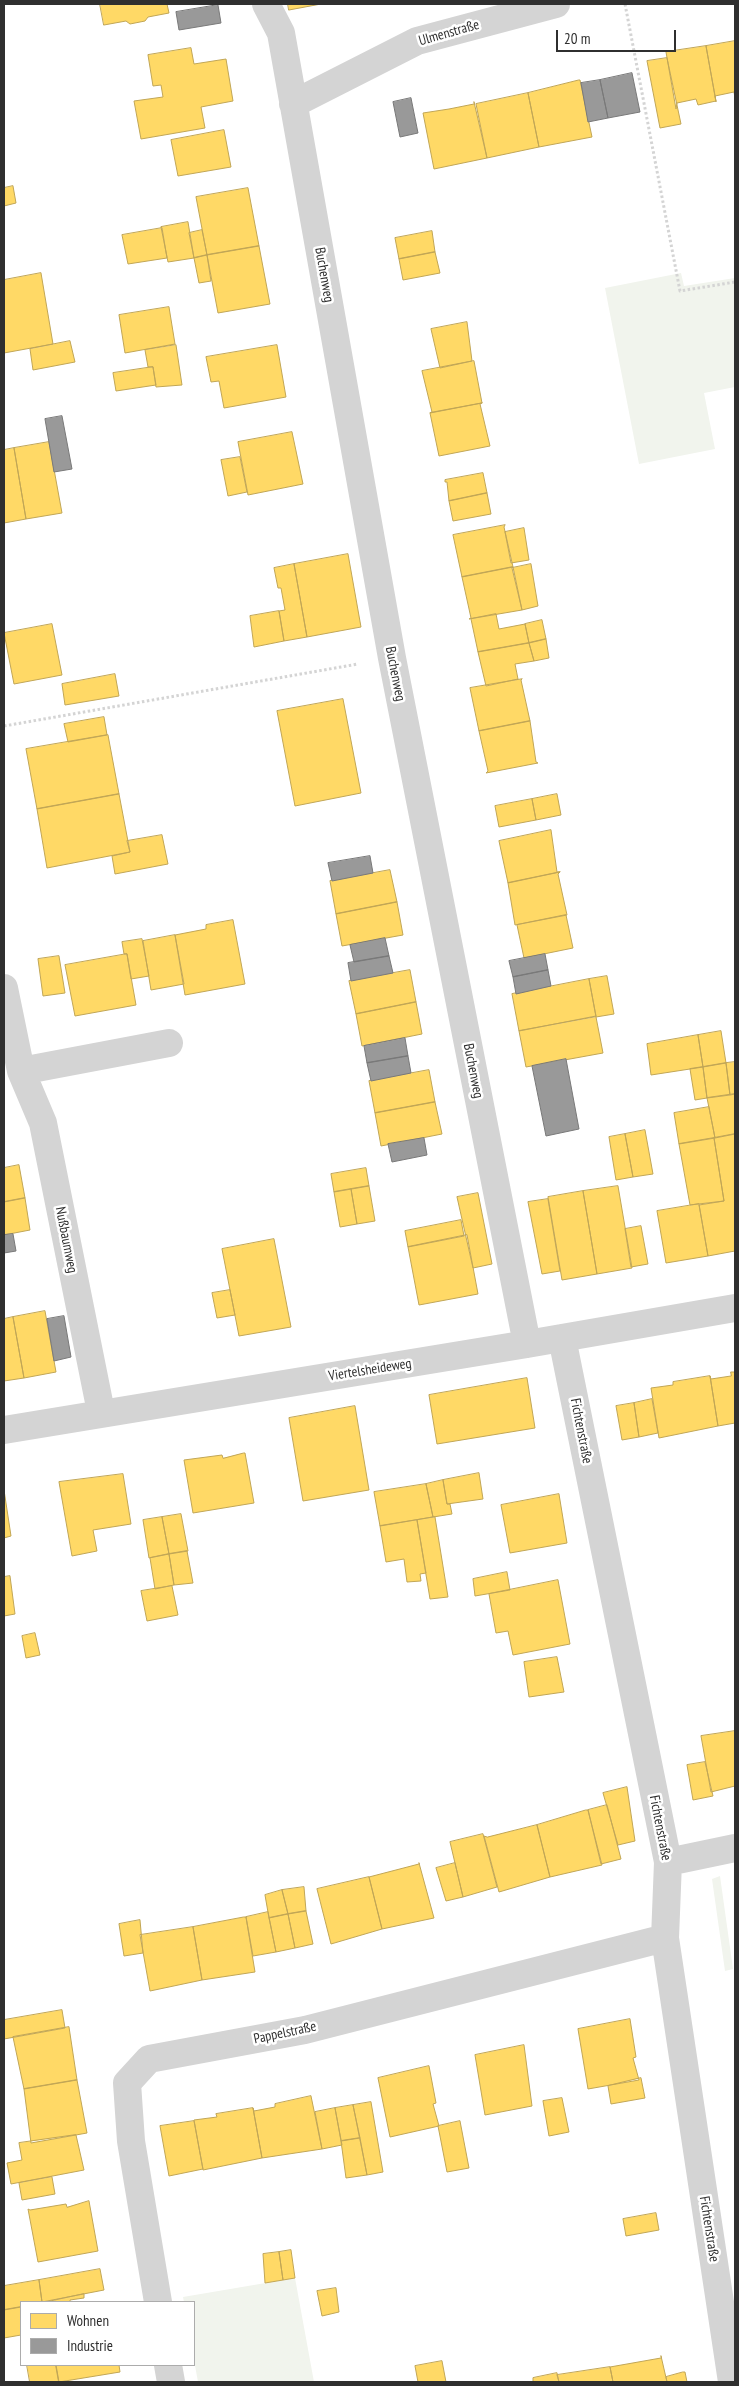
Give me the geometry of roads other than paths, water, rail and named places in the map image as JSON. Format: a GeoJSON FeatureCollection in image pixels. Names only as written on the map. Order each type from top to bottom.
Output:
{"type":"FeatureCollection","features":[{"type":"Feature","properties":{"kind":"street","name":"Buchenweg"},"geometry":{"type":"LineString","coordinates":[[266,4],[281,33],[392,658],[527,1344]]}},
{"type":"Feature","properties":{"kind":"street","name":"Ulmenstraße"},"geometry":{"type":"LineString","coordinates":[[293,104],[417,41],[556,4]]}},
{"type":"Feature","properties":{"kind":"street","name":"Nußbaumweg"},"geometry":{"type":"LineString","coordinates":[[4,988],[20,1071],[43,1123],[101,1412]]}},
{"type":"Feature","properties":{"kind":"street"},"geometry":{"type":"LineString","coordinates":[[20,1071],[169,1043]]}},
{"type":"Feature","properties":{"kind":"street","name":"Viertelsheideweg"},"geometry":{"type":"LineString","coordinates":[[4,1430],[101,1412],[527,1344],[735,1308]]}},
{"type":"Feature","properties":{"kind":"street","name":"Fichtenstraße"},"geometry":{"type":"LineString","coordinates":[[562,1338],[668,1862],[665,1938],[732,2382]]}},
{"type":"Feature","properties":{"kind":"street"},"geometry":{"type":"LineString","coordinates":[[668,1862],[735,1848]]}},
{"type":"Feature","properties":{"kind":"street","name":"Pappelstraße"},"geometry":{"type":"LineString","coordinates":[[158,2301],[132,2141],[127,2083],[149,2059],[305,2030],[665,1938]]}},
{"type":"Feature","properties":{"kind":"street"},"geometry":{"type":"LineString","coordinates":[[168,2366],[171,2382]]}}]}
